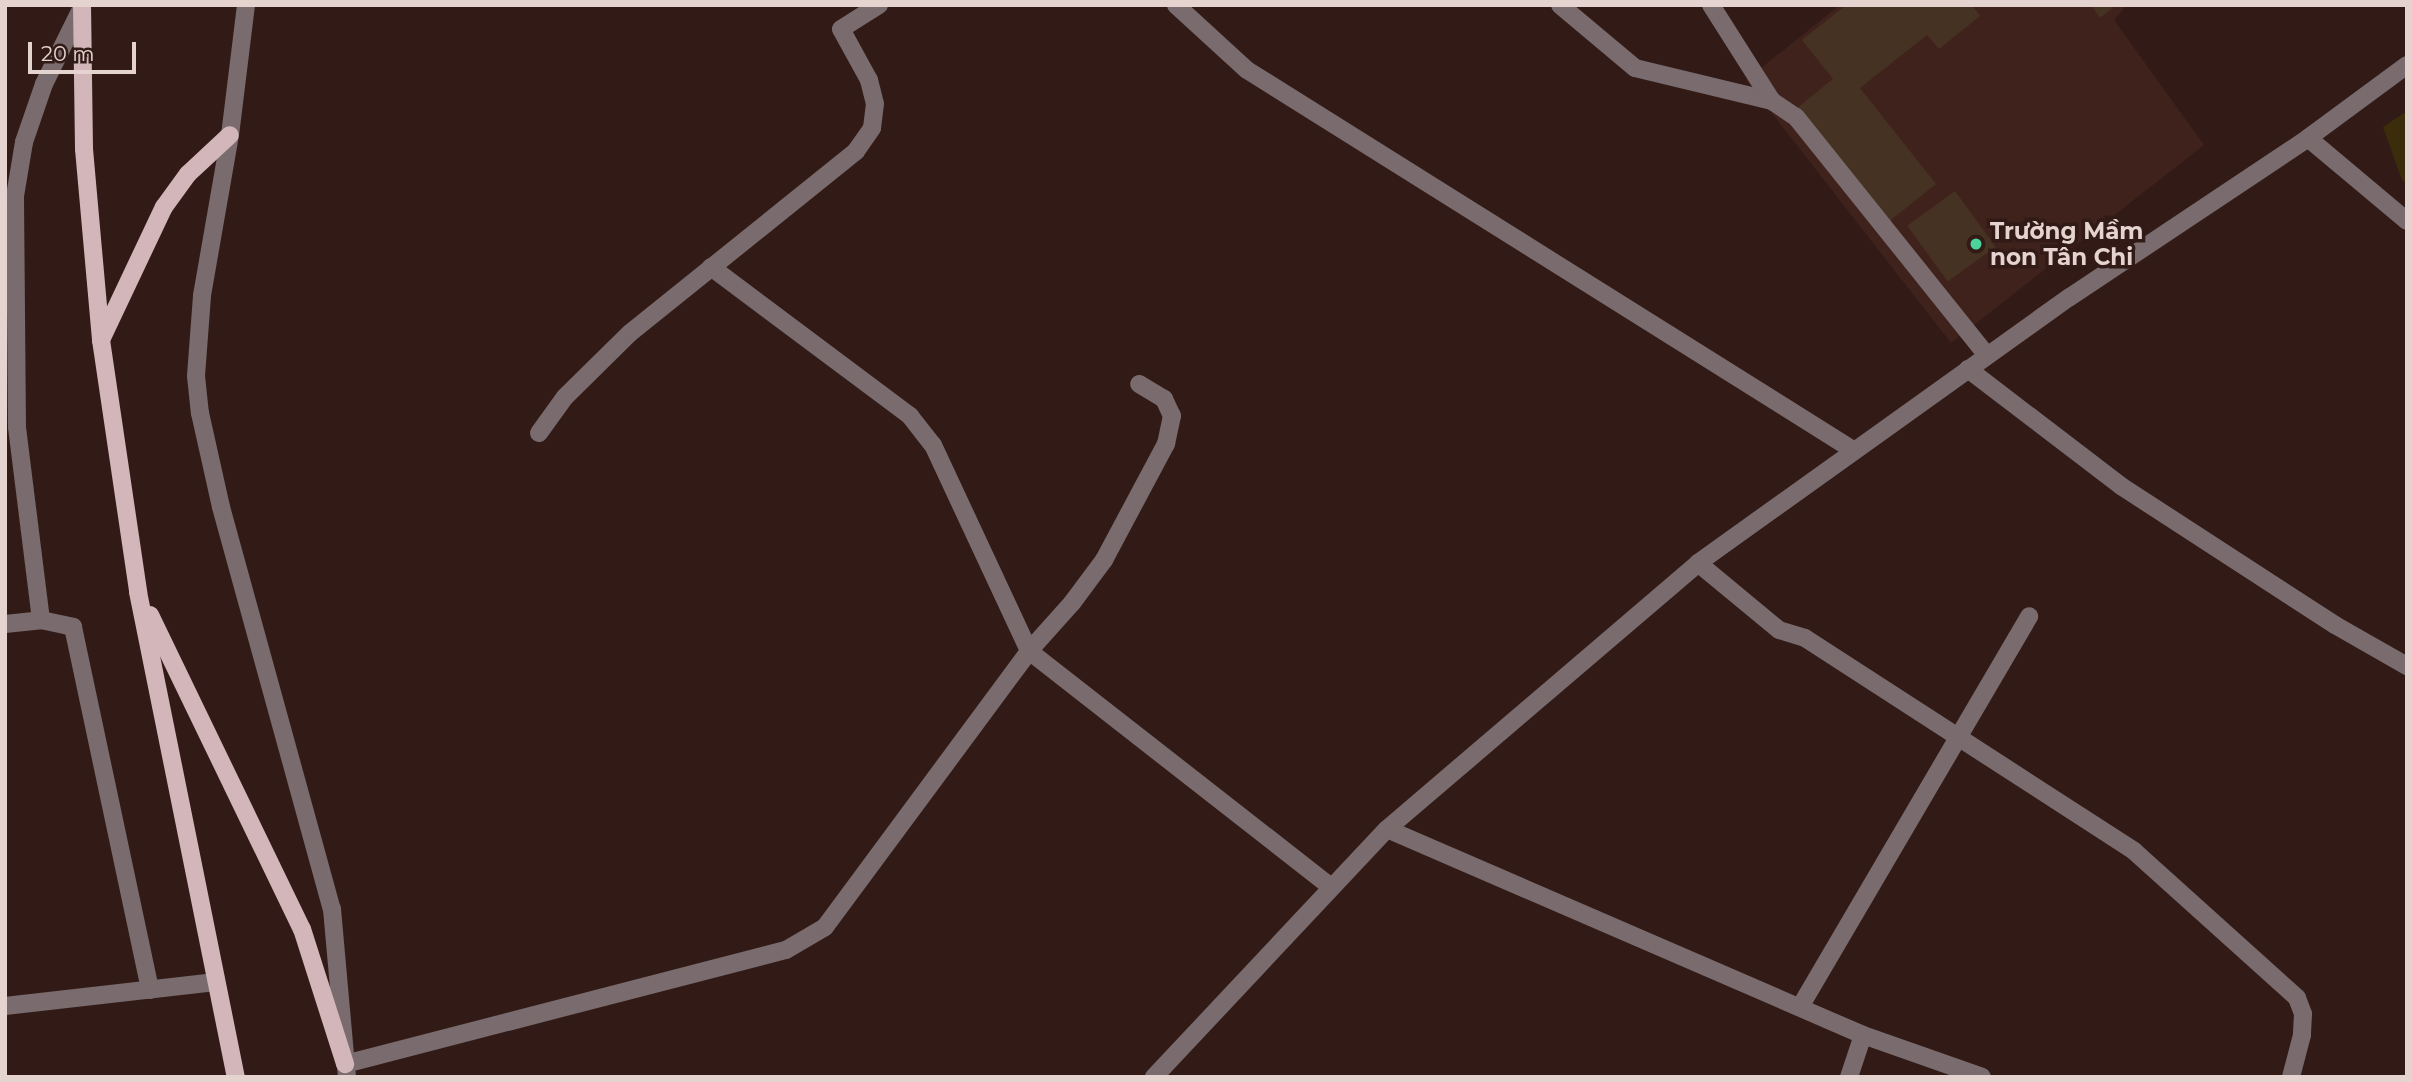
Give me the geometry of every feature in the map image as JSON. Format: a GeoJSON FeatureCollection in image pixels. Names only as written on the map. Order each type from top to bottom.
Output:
{"type":"FeatureCollection","features":[{"type":"Feature","properties":{"kind":"main road"},"geometry":{"type":"LineString","coordinates":[[81,7],[85,149],[101,340],[138,592],[236,1077]]}},
{"type":"Feature","properties":{"kind":"main road"},"geometry":{"type":"LineString","coordinates":[[101,340],[164,207],[188,174],[230,135]]}},
{"type":"Feature","properties":{"kind":"main road"},"geometry":{"type":"LineString","coordinates":[[138,592],[302,929],[346,1070]]}},
{"type":"Feature","properties":{"kind":"street"},"geometry":{"type":"LineString","coordinates":[[246,5],[230,135],[198,329],[196,376],[200,413],[221,507],[332,909],[346,1070],[786,950],[825,927],[1029,651],[1072,603],[1104,560],[1166,444],[1172,416],[1169,405],[1139,384]]}},
{"type":"Feature","properties":{"kind":"street"},"geometry":{"type":"LineString","coordinates":[[539,433],[565,397],[593,368],[711,267],[856,150],[872,128],[875,104],[869,80],[841,29],[879,5]]}},
{"type":"Feature","properties":{"kind":"street"},"geometry":{"type":"LineString","coordinates":[[1176,5],[1247,70],[1853,450]]}},
{"type":"Feature","properties":{"kind":"street"},"geometry":{"type":"LineString","coordinates":[[1560,5],[1636,68],[1772,101],[1796,117],[1987,355]]}},
{"type":"Feature","properties":{"kind":"street"},"geometry":{"type":"LineString","coordinates":[[1711,5],[1772,101]]}},
{"type":"Feature","properties":{"kind":"street"},"geometry":{"type":"LineString","coordinates":[[41,620],[11,428],[15,196],[24,142],[44,84],[81,7]]}},
{"type":"Feature","properties":{"kind":"street"},"geometry":{"type":"LineString","coordinates":[[1154,1077],[1387,829],[1698,563],[1987,355],[2308,138],[2407,65]]}},
{"type":"Feature","properties":{"kind":"street"},"geometry":{"type":"LineString","coordinates":[[2308,138],[2407,221]]}},
{"type":"Feature","properties":{"kind":"street"},"geometry":{"type":"LineString","coordinates":[[711,267],[910,416],[933,445],[1029,651],[1331,887]]}},
{"type":"Feature","properties":{"kind":"street"},"geometry":{"type":"LineString","coordinates":[[1968,369],[2121,486],[2335,625],[2407,666]]}},
{"type":"Feature","properties":{"kind":"street"},"geometry":{"type":"LineString","coordinates":[[1698,563],[1779,630],[1805,638],[1957,739],[2134,851],[2285,984],[2297,998],[2303,1014],[2302,1035],[2291,1077]]}},
{"type":"Feature","properties":{"kind":"street"},"geometry":{"type":"LineString","coordinates":[[1800,1007],[2029,616]]}},
{"type":"Feature","properties":{"kind":"street"},"geometry":{"type":"LineString","coordinates":[[5,624],[41,620],[74,627],[150,990]]}},
{"type":"Feature","properties":{"kind":"street"},"geometry":{"type":"LineString","coordinates":[[1387,829],[1863,1035],[1982,1077]]}},
{"type":"Feature","properties":{"kind":"street"},"geometry":{"type":"LineString","coordinates":[[5,1006],[216,982]]}},
{"type":"Feature","properties":{"kind":"street"},"geometry":{"type":"LineString","coordinates":[[1849,1077],[1863,1035]]}},
{"type":"Feature","properties":{"kind":"shaded area","name":"Trường Mầm non Tân Chi"},"geometry":{"type":"Polygon","coordinates":[[[1840,5],[2127,5],[2114,20],[2204,145],[1951,343],[1746,80],[1840,5]]]}},
{"type":"Feature","properties":{"kind":"shaded area"},"geometry":{"type":"Polygon","coordinates":[[[2407,111],[2407,183],[2402,180],[2383,127],[2407,111]]]}},
{"type":"Feature","properties":{"kind":"building"},"geometry":{"type":"Polygon","coordinates":[[[1846,5],[1972,5],[1980,16],[1939,49],[1927,35],[1860,88],[1936,184],[1877,231],[1786,117],[1833,79],[1802,40],[1846,5]]]}},
{"type":"Feature","properties":{"kind":"building"},"geometry":{"type":"Polygon","coordinates":[[[2091,5],[2116,5],[2100,18],[2091,5]]]}},
{"type":"Feature","properties":{"kind":"building"},"geometry":{"type":"Polygon","coordinates":[[[1955,191],[1996,247],[1948,282],[1907,226],[1955,191]]]}},
{"type":"Feature","properties":{"kind":"place","name":"Trường Mầm non Tân Chi"},"geometry":{"type":"Point","coordinates":[1976,244]}}]}
